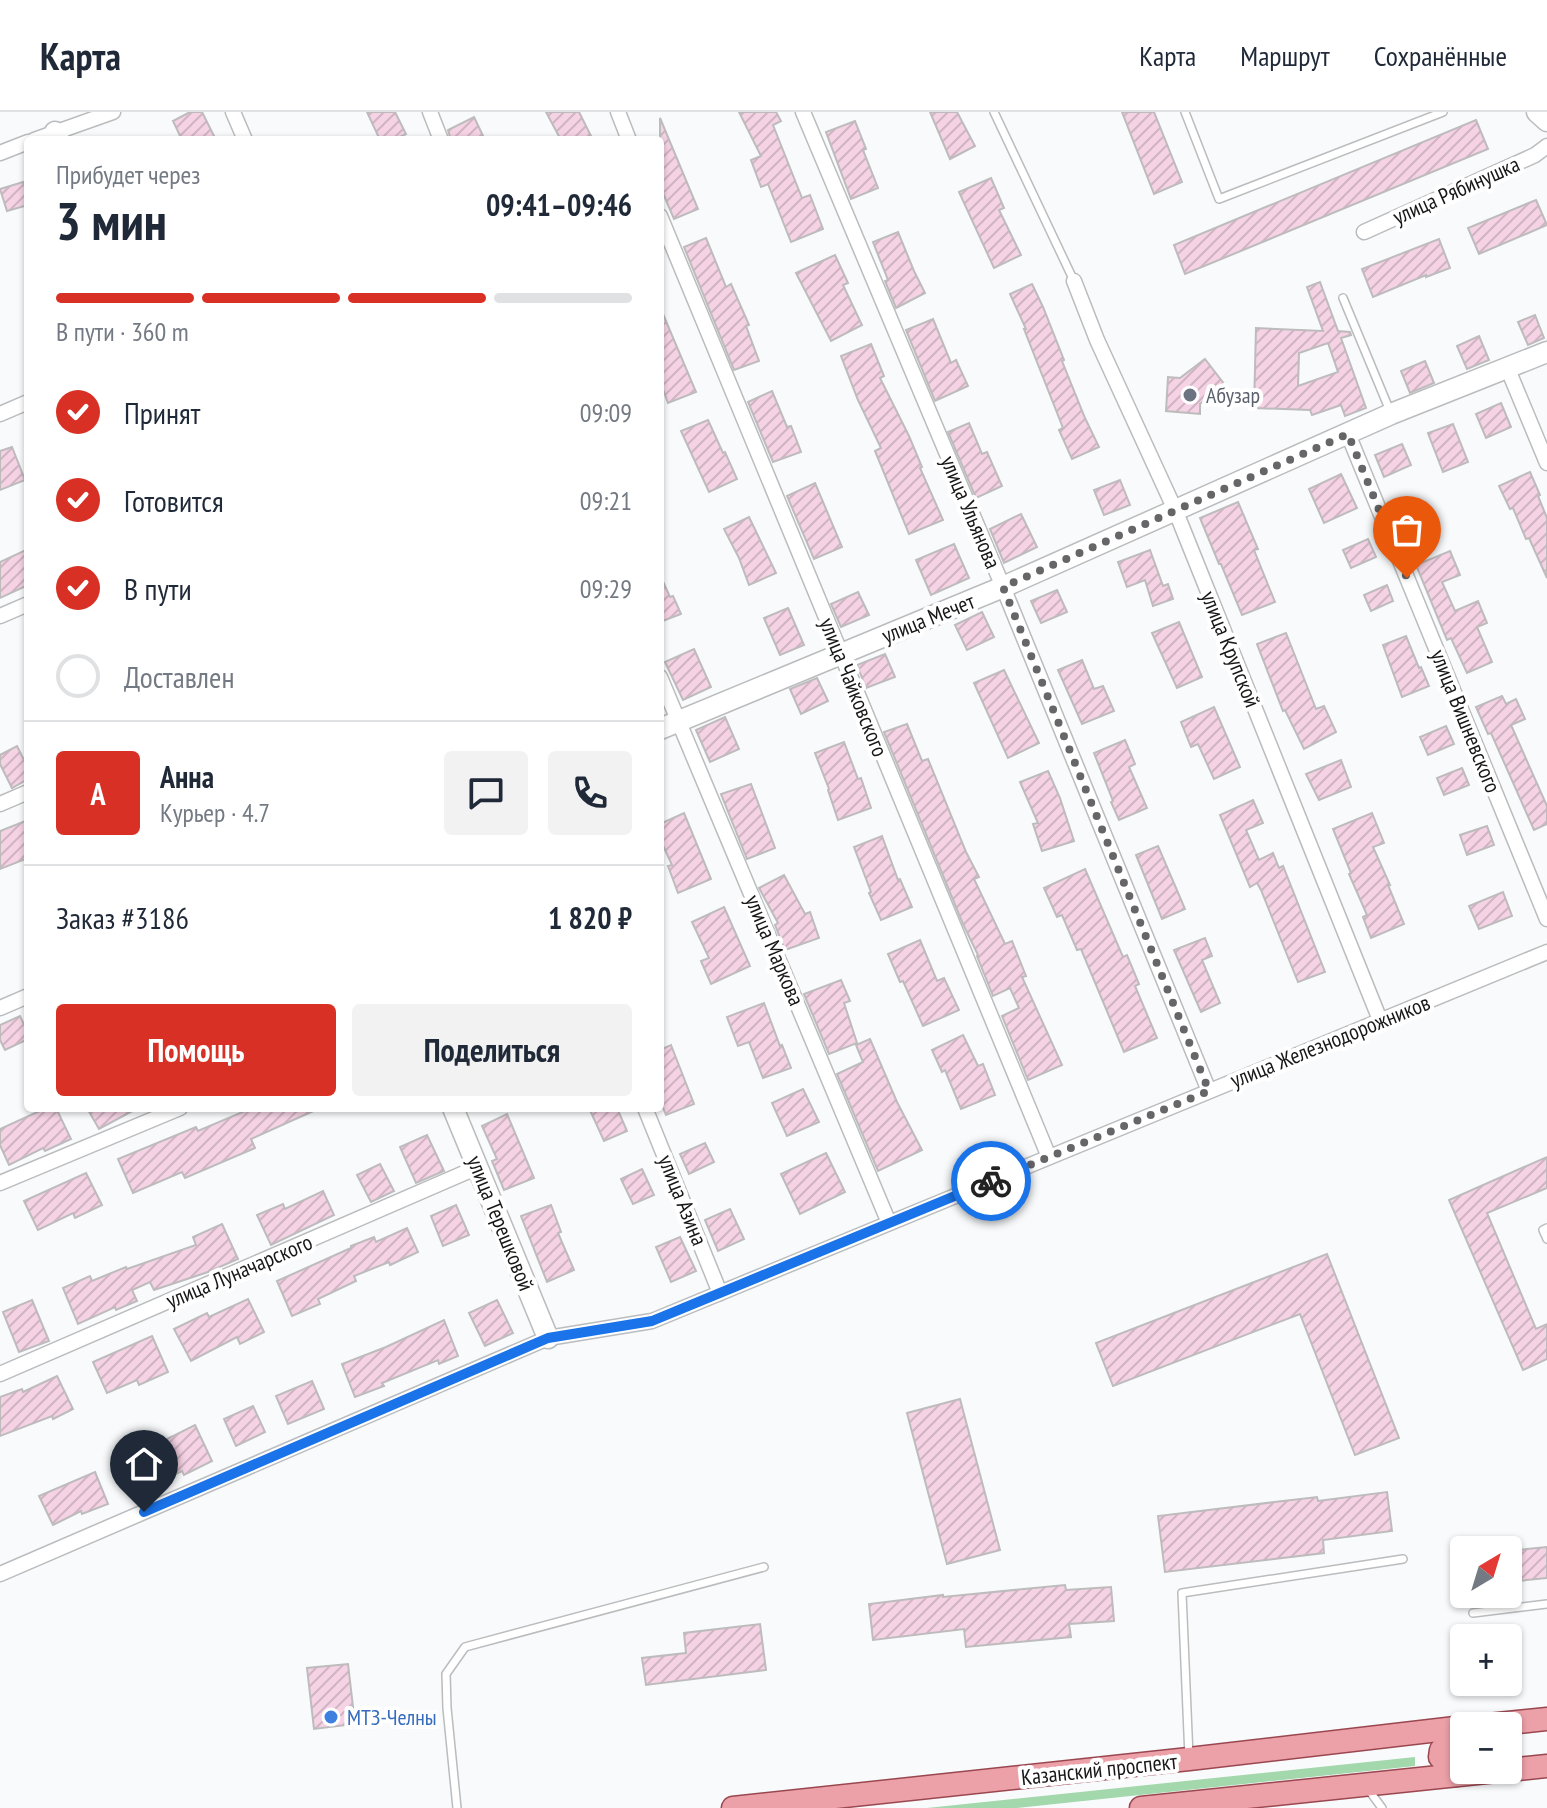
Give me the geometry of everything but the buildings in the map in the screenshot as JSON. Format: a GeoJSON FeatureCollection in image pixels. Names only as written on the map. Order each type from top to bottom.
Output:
{"type":"FeatureCollection","features":[{"type":"Feature","properties":{"kind":"main road","name":"Казанский проспект"},"geometry":{"type":"LineString","coordinates":[[1522,1722],[1547,1719]]}},
{"type":"Feature","properties":{"kind":"main road","name":"Казанский проспект"},"geometry":{"type":"LineString","coordinates":[[733,1808],[1450,1729]]}},
{"type":"Feature","properties":{"kind":"main road"},"geometry":{"type":"LineString","coordinates":[[1450,1742],[1441,1750],[1440,1757],[1450,1768]]}},
{"type":"Feature","properties":{"kind":"main road","name":"Казанский проспект"},"geometry":{"type":"LineString","coordinates":[[1522,1768],[1547,1766]]}},
{"type":"Feature","properties":{"kind":"main road","name":"Казанский проспект"},"geometry":{"type":"LineString","coordinates":[[1141,1808],[1450,1776]]}},
{"type":"Feature","properties":{"kind":"street"},"geometry":{"type":"LineString","coordinates":[[57,136],[113,112]]}},
{"type":"Feature","properties":{"kind":"street"},"geometry":{"type":"LineString","coordinates":[[233,112],[243,136]]}},
{"type":"Feature","properties":{"kind":"street"},"geometry":{"type":"LineString","coordinates":[[430,112],[439,136]]}},
{"type":"Feature","properties":{"kind":"street"},"geometry":{"type":"LineString","coordinates":[[618,112],[627,136]]}},
{"type":"Feature","properties":{"kind":"street","name":"улица Ульянова"},"geometry":{"type":"LineString","coordinates":[[803,112],[1003,587],[1209,1091]]}},
{"type":"Feature","properties":{"kind":"street"},"geometry":{"type":"LineString","coordinates":[[1537,112],[1547,121]]}},
{"type":"Feature","properties":{"kind":"street"},"geometry":{"type":"LineString","coordinates":[[0,153],[24,144]]}},
{"type":"Feature","properties":{"kind":"street","name":"улица Рябинушка"},"geometry":{"type":"LineString","coordinates":[[1364,232],[1535,155],[1547,146]]}},
{"type":"Feature","properties":{"kind":"street","name":"улица Чайковского"},"geometry":{"type":"LineString","coordinates":[[664,226],[1049,1157]]}},
{"type":"Feature","properties":{"kind":"street","name":"улица Крупской"},"geometry":{"type":"LineString","coordinates":[[1074,281],[1097,340],[1176,512],[1380,1020]]}},
{"type":"Feature","properties":{"kind":"street","name":"улица Мечет"},"geometry":{"type":"LineString","coordinates":[[669,726],[1003,587],[1391,414],[1547,352]]}},
{"type":"Feature","properties":{"kind":"street"},"geometry":{"type":"LineString","coordinates":[[1507,367],[1547,463]]}},
{"type":"Feature","properties":{"kind":"street"},"geometry":{"type":"LineString","coordinates":[[0,414],[24,404]]}},
{"type":"Feature","properties":{"kind":"street","name":"улица Вишневского"},"geometry":{"type":"LineString","coordinates":[[1348,434],[1547,919]]}},
{"type":"Feature","properties":{"kind":"street"},"geometry":{"type":"LineString","coordinates":[[0,616],[24,606]]}},
{"type":"Feature","properties":{"kind":"street","name":"улица Маркова"},"geometry":{"type":"LineString","coordinates":[[664,699],[669,726],[889,1223]]}},
{"type":"Feature","properties":{"kind":"street"},"geometry":{"type":"LineString","coordinates":[[0,804],[24,794]]}},
{"type":"Feature","properties":{"kind":"street","name":"улица Железнодорожников"},"geometry":{"type":"LineString","coordinates":[[0,1574],[548,1338],[652,1321],[1547,952]]}},
{"type":"Feature","properties":{"kind":"street"},"geometry":{"type":"LineString","coordinates":[[0,1008],[24,998]]}},
{"type":"Feature","properties":{"kind":"street"},"geometry":{"type":"LineString","coordinates":[[0,1183],[170,1112]]}},
{"type":"Feature","properties":{"kind":"street","name":"улица Терешковой"},"geometry":{"type":"LineString","coordinates":[[455,1112],[548,1338]]}},
{"type":"Feature","properties":{"kind":"street","name":"улица Азина"},"geometry":{"type":"LineString","coordinates":[[647,1112],[720,1293]]}},
{"type":"Feature","properties":{"kind":"street","name":"улица Луначарского"},"geometry":{"type":"LineString","coordinates":[[0,1374],[478,1167]]}},
{"type":"Feature","properties":{"kind":"lane"},"geometry":{"type":"LineString","coordinates":[[994,112],[1074,281]]}},
{"type":"Feature","properties":{"kind":"lane"},"geometry":{"type":"LineString","coordinates":[[1185,112],[1219,199],[1443,112]]}},
{"type":"Feature","properties":{"kind":"lane"},"geometry":{"type":"LineString","coordinates":[[1343,298],[1391,414]]}},
{"type":"Feature","properties":{"kind":"lane"},"geometry":{"type":"LineString","coordinates":[[1547,1228],[1543,1230],[1547,1239]]}},
{"type":"Feature","properties":{"kind":"lane"},"geometry":{"type":"LineString","coordinates":[[1189,1759],[1182,1593],[1403,1559]]}},
{"type":"Feature","properties":{"kind":"lane"},"geometry":{"type":"LineString","coordinates":[[457,1808],[446,1674],[465,1647],[764,1567]]}},
{"type":"Feature","properties":{"kind":"lane"},"geometry":{"type":"LineString","coordinates":[[1473,1613],[1547,1604]]}},
{"type":"Feature","properties":{"kind":"lane"},"geometry":{"type":"LineString","coordinates":[[1365,1784],[1382,1808]]}},
{"type":"Feature","properties":{"kind":"green space"},"geometry":{"type":"Polygon","coordinates":[[[1415,1757],[1415,1766],[1017,1808],[927,1808],[1415,1757]]]}},
{"type":"Feature","properties":{"kind":"way so far"},"geometry":{"type":"LineString","coordinates":[[991,1181],[1209,1091],[1003,587],[1348,434],[1407,578]]}},
{"type":"Feature","properties":{"kind":"place","name":"Абузар"},"geometry":{"type":"Point","coordinates":[1190,395]}},
{"type":"Feature","properties":{"kind":"place","name":"МТЗ-Челны"},"geometry":{"type":"Point","coordinates":[331,1717]}},
{"type":"Feature","properties":{"kind":"route"},"geometry":{"type":"LineString","coordinates":[[144,1512],[548,1338],[652,1321],[991,1181]]}}]}
